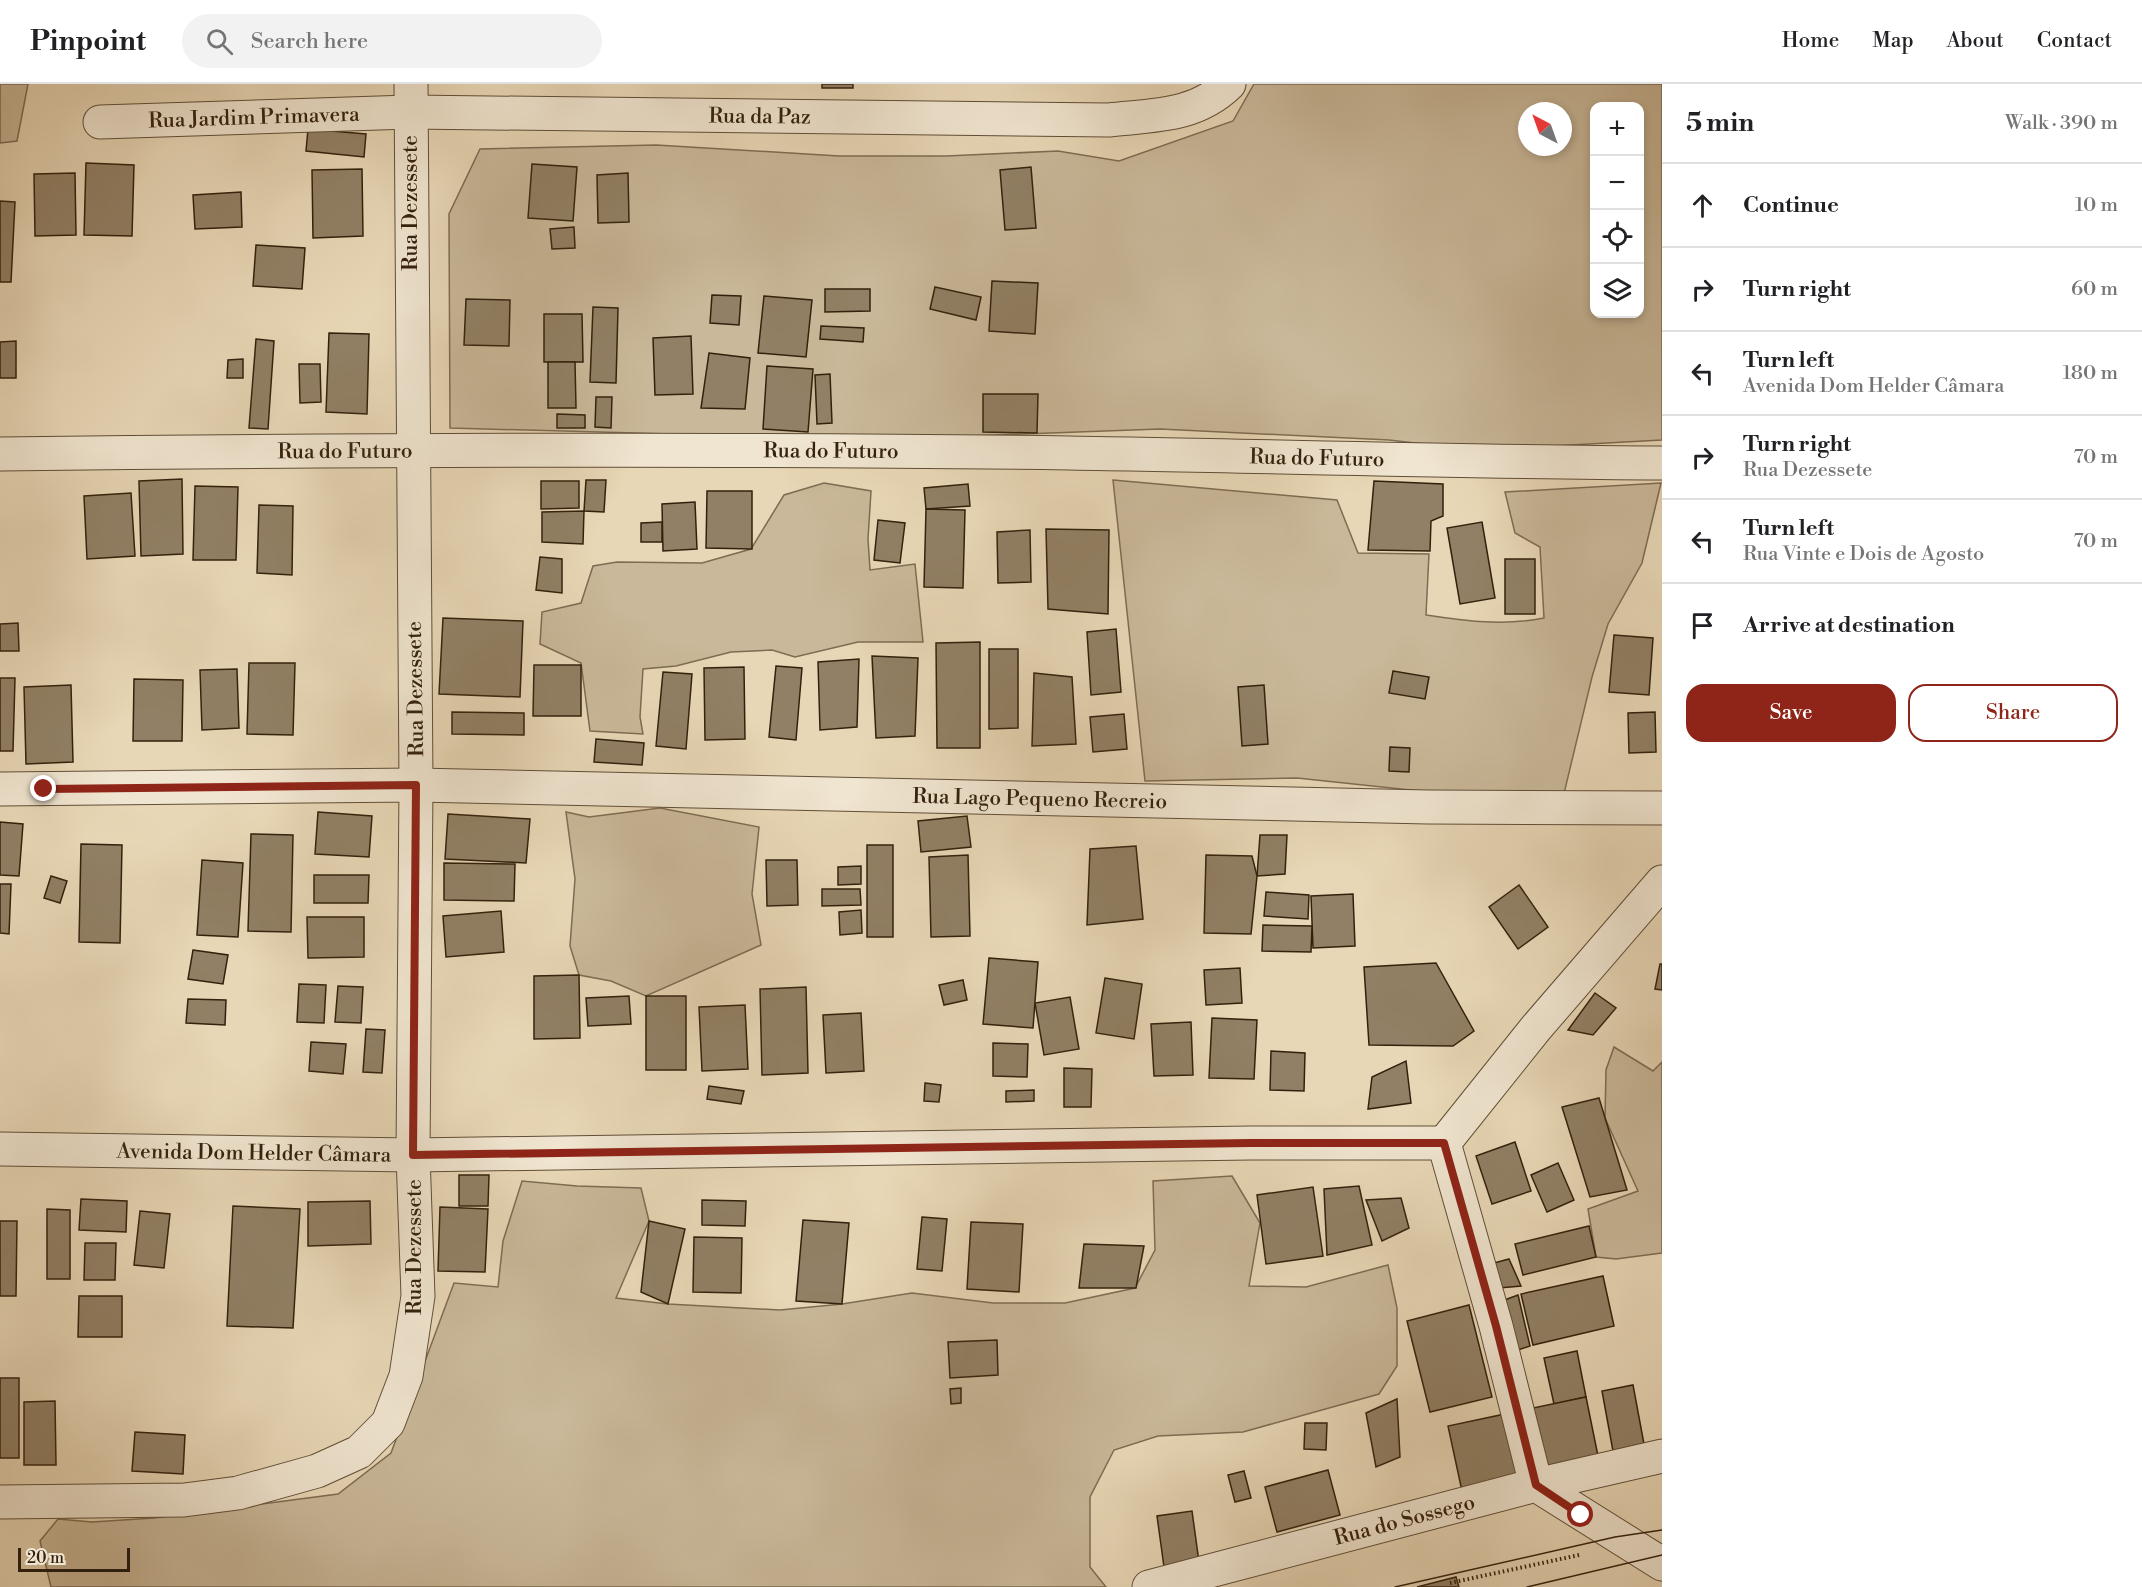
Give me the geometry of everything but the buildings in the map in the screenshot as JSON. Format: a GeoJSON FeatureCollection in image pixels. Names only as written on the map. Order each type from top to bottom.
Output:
{"type":"FeatureCollection","features":[{"type":"Feature","properties":{"kind":"street","name":"Rua da Paz"},"geometry":{"type":"LineString","coordinates":[[410,98],[1109,120],[1182,112],[1218,94],[1229,84]]}},
{"type":"Feature","properties":{"kind":"street","name":"Rua Jardim Primavera"},"geometry":{"type":"LineString","coordinates":[[100,122],[410,98]]}},
{"type":"Feature","properties":{"kind":"street","name":"Rua Dezessete"},"geometry":{"type":"LineString","coordinates":[[0,1502],[184,1500],[238,1493],[317,1471],[359,1452],[388,1423],[406,1376],[418,1296],[413,1155],[416,785],[410,98]]}},
{"type":"Feature","properties":{"kind":"street","name":"Rua do Futuro"},"geometry":{"type":"LineString","coordinates":[[0,454],[412,450],[1067,453],[1485,462],[1662,463]]}},
{"type":"Feature","properties":{"kind":"street","name":"Rua Lago Pequeno Recreio"},"geometry":{"type":"LineString","coordinates":[[0,789],[416,785],[1428,807],[1662,808]]}},
{"type":"Feature","properties":{"kind":"street"},"geometry":{"type":"LineString","coordinates":[[1662,882],[1536,1028],[1444,1143],[1496,1326],[1536,1485],[1662,1564]]}},
{"type":"Feature","properties":{"kind":"street","name":"Avenida Dom Helder Câmara"},"geometry":{"type":"LineString","coordinates":[[0,1149],[413,1155],[1251,1143],[1444,1143]]}},
{"type":"Feature","properties":{"kind":"street","name":"Rua do Sossego"},"geometry":{"type":"LineString","coordinates":[[1149,1587],[1536,1485],[1662,1456]]}},
{"type":"Feature","properties":{"kind":"path"},"geometry":{"type":"LineString","coordinates":[[1450,1583],[1628,1544]]}},
{"type":"Feature","properties":{"kind":"shaded area"},"geometry":{"type":"Polygon","coordinates":[[[0,84],[28,84],[17,141],[0,143],[0,84]]]}},
{"type":"Feature","properties":{"kind":"shaded area"},"geometry":{"type":"Polygon","coordinates":[[[1254,84],[1662,84],[1662,440],[1477,450],[1389,440],[1160,429],[940,437],[819,438],[450,428],[449,214],[480,149],[656,145],[839,156],[946,156],[1058,151],[1119,161],[1233,121],[1254,84]]]}},
{"type":"Feature","properties":{"kind":"shaded area"},"geometry":{"type":"Polygon","coordinates":[[[1113,480],[1337,500],[1358,553],[1429,554],[1426,615],[1470,621],[1500,622],[1544,618],[1540,547],[1515,533],[1505,492],[1661,483],[1642,563],[1608,624],[1592,677],[1561,806],[1297,778],[1145,781],[1113,480]]]}},
{"type":"Feature","properties":{"kind":"shaded area"},"geometry":{"type":"Polygon","coordinates":[[[824,483],[871,491],[868,539],[870,570],[915,564],[923,642],[858,642],[795,657],[772,650],[731,652],[676,666],[643,669],[640,717],[643,734],[590,731],[581,663],[540,644],[542,612],[581,603],[593,566],[617,562],[702,563],[751,549],[784,495],[824,483]]]}},
{"type":"Feature","properties":{"kind":"shaded area"},"geometry":{"type":"Polygon","coordinates":[[[660,808],[759,827],[752,894],[761,945],[646,996],[611,981],[579,975],[570,946],[575,879],[566,812],[589,817],[660,808]]]}},
{"type":"Feature","properties":{"kind":"shaded area"},"geometry":{"type":"Polygon","coordinates":[[[1614,1047],[1653,1071],[1662,1062],[1662,1253],[1616,1259],[1596,1257],[1588,1209],[1638,1191],[1605,1118],[1606,1070],[1614,1047]]]}},
{"type":"Feature","properties":{"kind":"shaded area"},"geometry":{"type":"Polygon","coordinates":[[[1232,1176],[1260,1223],[1249,1286],[1306,1287],[1388,1265],[1397,1308],[1397,1366],[1379,1394],[1243,1432],[1158,1436],[1114,1450],[1090,1497],[1090,1567],[1106,1587],[51,1587],[40,1541],[58,1519],[92,1522],[154,1518],[338,1494],[391,1453],[454,1283],[498,1287],[503,1241],[522,1181],[641,1188],[649,1221],[616,1298],[668,1304],[780,1310],[842,1304],[912,1293],[993,1303],[1065,1303],[1135,1288],[1155,1250],[1153,1181],[1232,1176]]]}},
{"type":"Feature","properties":{"kind":"tram line"},"geometry":{"type":"LineString","coordinates":[[1395,1587],[1615,1537],[1662,1530]]}},
{"type":"Feature","properties":{"kind":"tram line"},"geometry":{"type":"LineString","coordinates":[[1527,1587],[1662,1555]]}},
{"type":"Feature","properties":{"kind":"route"},"geometry":{"type":"LineString","coordinates":[[44,789],[416,785],[413,1155],[1251,1143],[1444,1143],[1496,1326],[1536,1485],[1581,1515]]}}]}
